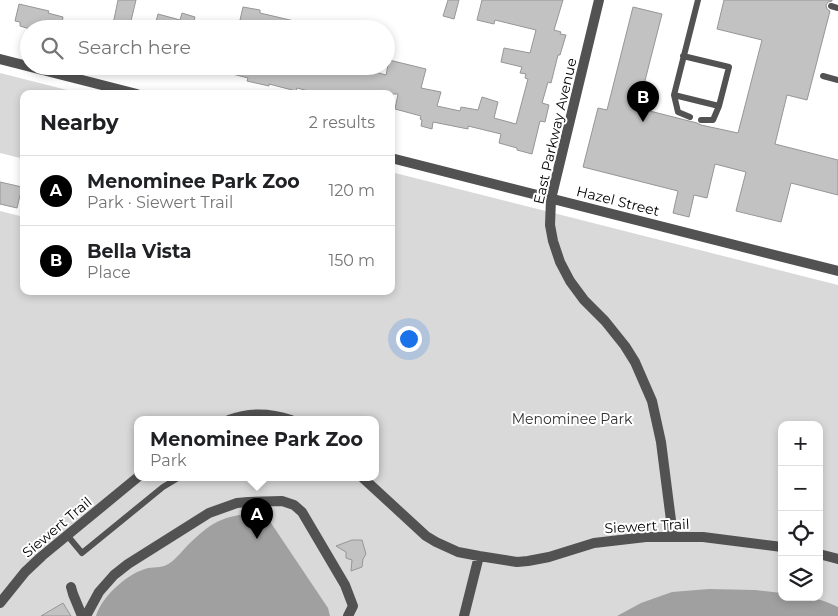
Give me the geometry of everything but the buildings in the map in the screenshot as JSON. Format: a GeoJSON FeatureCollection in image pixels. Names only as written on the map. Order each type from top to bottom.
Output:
{"type":"FeatureCollection","features":[{"type":"Feature","properties":{"kind":"street","name":"East Parkway Avenue"},"geometry":{"type":"LineString","coordinates":[[599,0],[551,199],[550,224],[560,262],[570,281],[584,300],[605,321],[625,346],[635,362],[652,401],[662,442],[673,536]]}},
{"type":"Feature","properties":{"kind":"street"},"geometry":{"type":"LineString","coordinates":[[0,59],[20,64]]}},
{"type":"Feature","properties":{"kind":"street"},"geometry":{"type":"LineString","coordinates":[[63,75],[121,90]]}},
{"type":"Feature","properties":{"kind":"street","name":"Hazel Street"},"geometry":{"type":"LineString","coordinates":[[395,159],[838,271]]}},
{"type":"Feature","properties":{"kind":"street"},"geometry":{"type":"LineString","coordinates":[[244,416],[264,414],[280,416]]}},
{"type":"Feature","properties":{"kind":"street","name":"Siewert Trail"},"geometry":{"type":"LineString","coordinates":[[0,603],[25,572],[44,554],[134,481]]}},
{"type":"Feature","properties":{"kind":"street","name":"Siewert Trail"},"geometry":{"type":"LineString","coordinates":[[366,481],[426,536],[436,542],[458,552],[516,562],[549,557],[604,541],[673,536],[703,537],[778,546]]}},
{"type":"Feature","properties":{"kind":"street"},"geometry":{"type":"LineString","coordinates":[[86,616],[99,592],[114,575],[196,520],[237,503],[282,500],[302,512],[345,585],[353,606],[348,616]]}},
{"type":"Feature","properties":{"kind":"street"},"geometry":{"type":"LineString","coordinates":[[823,555],[838,559]]}},
{"type":"Feature","properties":{"kind":"street"},"geometry":{"type":"LineString","coordinates":[[464,616],[479,556]]}},
{"type":"Feature","properties":{"kind":"street"},"geometry":{"type":"LineString","coordinates":[[71,587],[82,616]]}},
{"type":"Feature","properties":{"kind":"lane"},"geometry":{"type":"LineString","coordinates":[[690,117],[678,112],[674,95],[698,0]]}},
{"type":"Feature","properties":{"kind":"lane"},"geometry":{"type":"LineString","coordinates":[[831,6],[838,8]]}},
{"type":"Feature","properties":{"kind":"lane"},"geometry":{"type":"LineString","coordinates":[[684,56],[729,67],[719,106],[713,120],[701,120]]}},
{"type":"Feature","properties":{"kind":"lane"},"geometry":{"type":"LineString","coordinates":[[823,76],[838,80]]}},
{"type":"Feature","properties":{"kind":"lane"},"geometry":{"type":"LineString","coordinates":[[674,95],[719,106]]}},
{"type":"Feature","properties":{"kind":"lane"},"geometry":{"type":"LineString","coordinates":[[67,536],[82,553],[173,481]]}},
{"type":"Feature","properties":{"kind":"green space"},"geometry":{"type":"Polygon","coordinates":[[[0,73],[67,90],[20,90],[20,158],[0,153],[0,73]]]}},
{"type":"Feature","properties":{"kind":"green space","name":"Menominee Park"},"geometry":{"type":"Polygon","coordinates":[[[395,173],[838,285],[838,616],[0,616],[0,211],[20,216],[20,295],[395,295],[395,173]]]}},
{"type":"Feature","properties":{"kind":"shaded area"},"geometry":{"type":"Polygon","coordinates":[[[258,513],[267,517],[328,608],[330,616],[96,616],[99,608],[110,593],[124,580],[148,568],[167,565],[197,537],[218,522],[232,516],[258,513]]]}},
{"type":"Feature","properties":{"kind":"shaded area"},"geometry":{"type":"Polygon","coordinates":[[[709,589],[778,593],[778,601],[823,601],[830,603],[838,607],[838,616],[617,616],[641,603],[672,592],[709,589]]]}},
{"type":"Feature","properties":{"kind":"place","name":"Bella Vista"},"geometry":{"type":"Point","coordinates":[643,122]}},
{"type":"Feature","properties":{"kind":"place","name":"Menominee Park Zoo"},"geometry":{"type":"Point","coordinates":[257,539]}}]}
